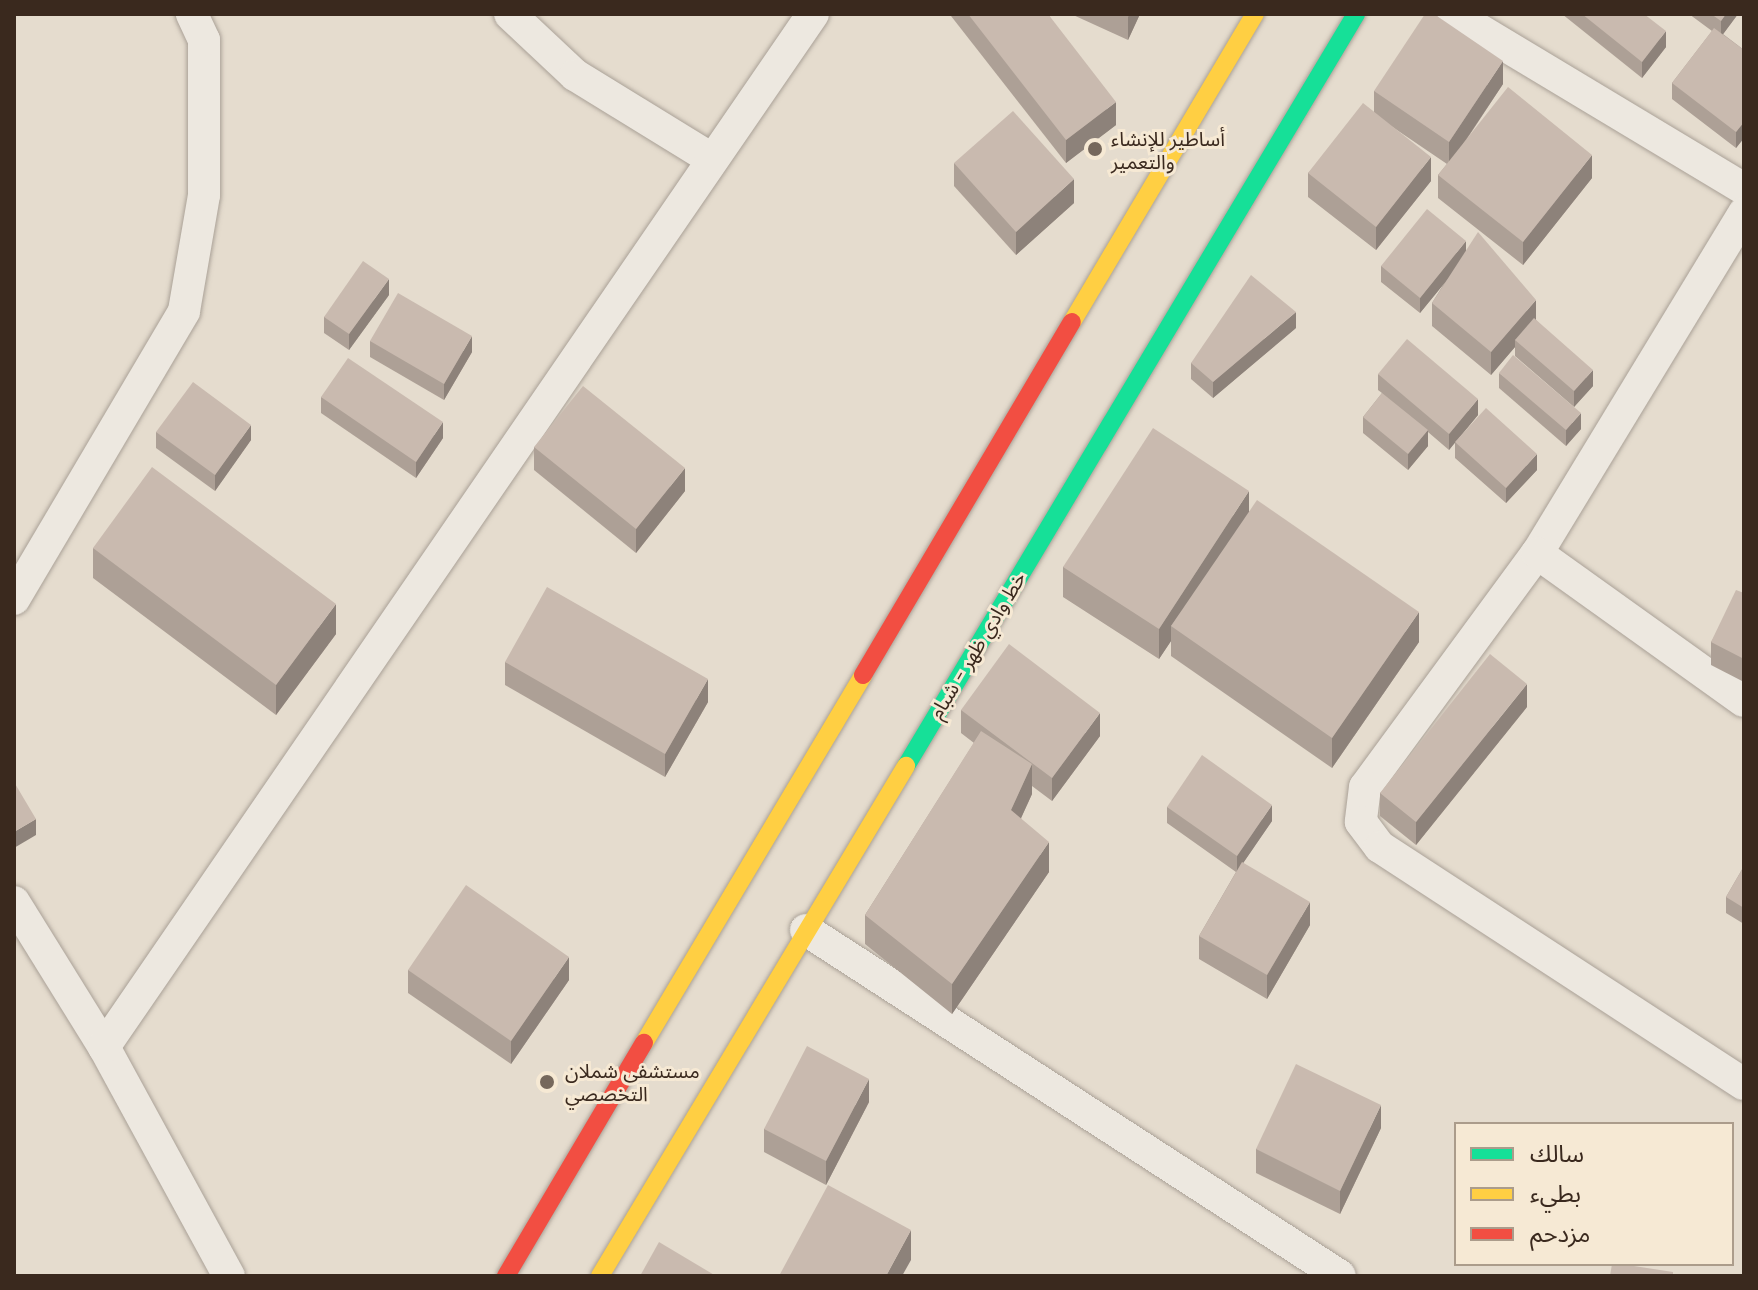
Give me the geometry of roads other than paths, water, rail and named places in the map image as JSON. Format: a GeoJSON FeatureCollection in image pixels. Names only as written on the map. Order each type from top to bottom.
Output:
{"type":"FeatureCollection","features":[{"type":"Feature","properties":{"kind":"main road"},"geometry":{"type":"LineString","coordinates":[[506,1276],[1255,14]]}},
{"type":"Feature","properties":{"kind":"main road","name":"خط وادي ظهر - شبام"},"geometry":{"type":"LineString","coordinates":[[600,1276],[1356,14]]}},
{"type":"Feature","properties":{"kind":"street"},"geometry":{"type":"LineString","coordinates":[[14,599],[184,311],[204,195],[204,40],[192,14]]}},
{"type":"Feature","properties":{"kind":"street"},"geometry":{"type":"LineString","coordinates":[[510,14],[575,75],[702,153]]}},
{"type":"Feature","properties":{"kind":"street"},"geometry":{"type":"LineString","coordinates":[[104,1047],[813,14]]}},
{"type":"Feature","properties":{"kind":"street"},"geometry":{"type":"LineString","coordinates":[[1453,14],[1744,189]]}},
{"type":"Feature","properties":{"kind":"street"},"geometry":{"type":"LineString","coordinates":[[1744,213],[1537,553],[1365,787],[1361,822],[1380,847],[1744,1084]]}},
{"type":"Feature","properties":{"kind":"street"},"geometry":{"type":"LineString","coordinates":[[1537,553],[1744,701]]}},
{"type":"Feature","properties":{"kind":"street"},"geometry":{"type":"LineString","coordinates":[[14,902],[104,1047],[229,1276]]}},
{"type":"Feature","properties":{"kind":"street"},"geometry":{"type":"LineString","coordinates":[[806,930],[1340,1276]]}},
{"type":"Feature","properties":{"kind":"place","name":"أساطير للإنشاء والتعمير"},"geometry":{"type":"Point","coordinates":[1095,149]}},
{"type":"Feature","properties":{"kind":"place","name":"مستشفى شملان التخصصي"},"geometry":{"type":"Point","coordinates":[547,1082]}}]}
